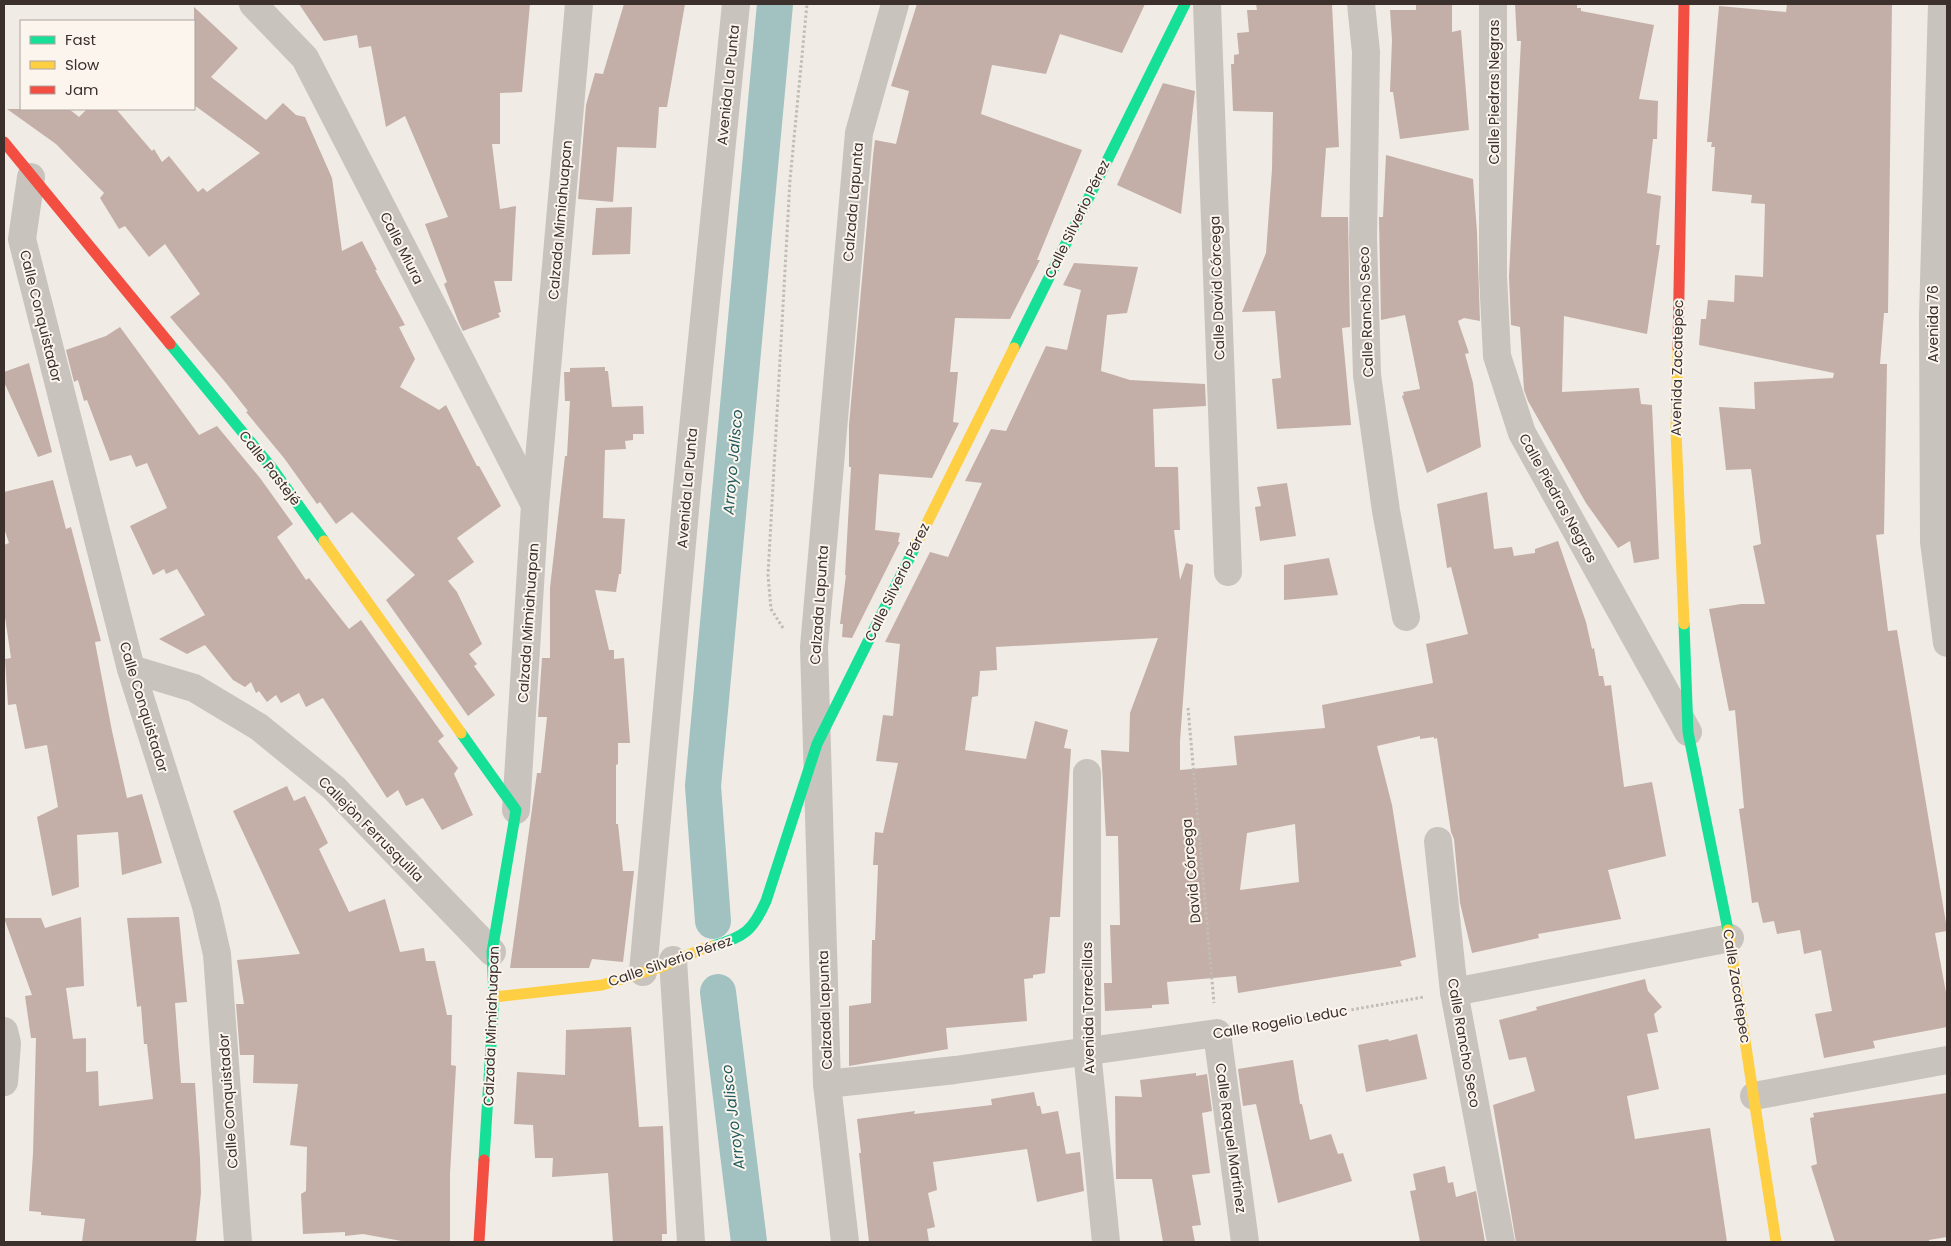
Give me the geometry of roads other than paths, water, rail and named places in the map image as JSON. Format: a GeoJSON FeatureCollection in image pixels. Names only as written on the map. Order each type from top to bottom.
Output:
{"type":"FeatureCollection","features":[{"type":"Feature","properties":{"kind":"street","name":"Calle Miura"},"geometry":{"type":"LineString","coordinates":[[253,4],[305,58],[535,505]]}},
{"type":"Feature","properties":{"kind":"street","name":"Calzada Mimiahuapan"},"geometry":{"type":"LineString","coordinates":[[478,1242],[494,997],[492,952],[516,810],[535,505],[579,4]]}},
{"type":"Feature","properties":{"kind":"street","name":"Avenida La Punta"},"geometry":{"type":"LineString","coordinates":[[643,972],[686,497],[736,4]]}},
{"type":"Feature","properties":{"kind":"street","name":"Calzada Lapunta"},"geometry":{"type":"LineString","coordinates":[[845,1242],[827,1084],[814,647],[858,133],[895,4]]}},
{"type":"Feature","properties":{"kind":"street","name":"Calle Silverio Pérez"},"geometry":{"type":"LineString","coordinates":[[494,997],[602,985],[728,942],[746,933],[757,921],[766,901],[817,744],[1185,4]]}},
{"type":"Feature","properties":{"kind":"street","name":"Calle David Córcega"},"geometry":{"type":"LineString","coordinates":[[1207,4],[1228,572]]}},
{"type":"Feature","properties":{"kind":"street","name":"Calle Rancho Seco"},"geometry":{"type":"LineString","coordinates":[[1361,4],[1366,52],[1363,238],[1367,375],[1386,511],[1406,617]]}},
{"type":"Feature","properties":{"kind":"street","name":"Calle Piedras Negras"},"geometry":{"type":"LineString","coordinates":[[1493,4],[1493,276],[1496,356],[1522,433],[1688,732]]}},
{"type":"Feature","properties":{"kind":"street","name":"Avenida Zacatepec"},"geometry":{"type":"LineString","coordinates":[[1684,4],[1676,431],[1688,732]]}},
{"type":"Feature","properties":{"kind":"street","name":"Avenida 76"},"geometry":{"type":"LineString","coordinates":[[1942,4],[1941,542],[1947,643]]}},
{"type":"Feature","properties":{"kind":"street","name":"Calle Pastejé"},"geometry":{"type":"LineString","coordinates":[[4,142],[272,468],[516,810]]}},
{"type":"Feature","properties":{"kind":"street","name":"Calle Conquistador"},"geometry":{"type":"LineString","coordinates":[[31,177],[22,239],[131,669],[206,906],[217,954],[238,1242]]}},
{"type":"Feature","properties":{"kind":"street","name":"Callejòn Ferrusquilla"},"geometry":{"type":"LineString","coordinates":[[131,669],[194,688],[260,727],[334,788],[492,952]]}},
{"type":"Feature","properties":{"kind":"street","name":"Calle Zacatepec"},"geometry":{"type":"LineString","coordinates":[[1688,732],[1730,938],[1776,1242]]}},
{"type":"Feature","properties":{"kind":"street","name":"Avenida Torrecillas"},"geometry":{"type":"LineString","coordinates":[[1087,773],[1087,1051],[1106,1242]]}},
{"type":"Feature","properties":{"kind":"street","name":"Calle Rancho Seco"},"geometry":{"type":"LineString","coordinates":[[1438,841],[1454,992],[1501,1242]]}},
{"type":"Feature","properties":{"kind":"street"},"geometry":{"type":"LineString","coordinates":[[1454,992],[1730,938]]}},
{"type":"Feature","properties":{"kind":"street"},"geometry":{"type":"LineString","coordinates":[[674,960],[691,1242]]}},
{"type":"Feature","properties":{"kind":"street"},"geometry":{"type":"LineString","coordinates":[[4,1031],[7,1043],[4,1082]]}},
{"type":"Feature","properties":{"kind":"street","name":"Calle Rogelio Leduc"},"geometry":{"type":"LineString","coordinates":[[827,1084],[955,1070],[1217,1033]]}},
{"type":"Feature","properties":{"kind":"street","name":"Calle Raquel Martínez"},"geometry":{"type":"LineString","coordinates":[[1217,1033],[1245,1242]]}},
{"type":"Feature","properties":{"kind":"street"},"geometry":{"type":"LineString","coordinates":[[1754,1096],[1947,1060]]}},
{"type":"Feature","properties":{"kind":"waterway","name":"Arroyo Jalisco"},"geometry":{"type":"LineString","coordinates":[[713,921],[703,786],[775,4]]}},
{"type":"Feature","properties":{"kind":"waterway","name":"Arroyo Jalisco"},"geometry":{"type":"LineString","coordinates":[[718,992],[749,1242]]}}]}
